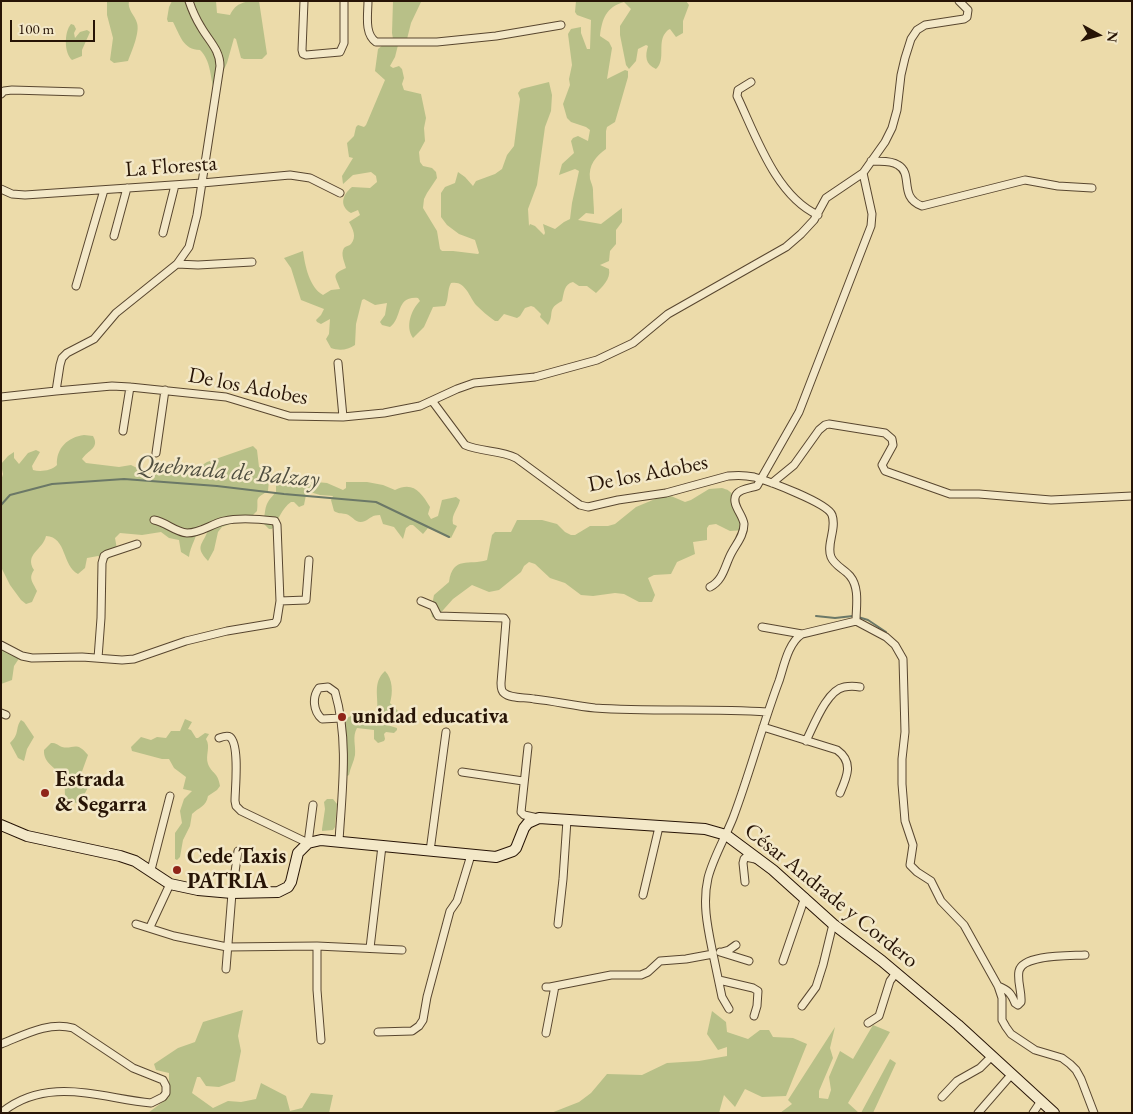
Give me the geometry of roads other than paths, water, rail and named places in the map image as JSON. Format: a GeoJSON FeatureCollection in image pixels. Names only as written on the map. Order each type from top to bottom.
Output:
{"type":"FeatureCollection","features":[{"type":"Feature","properties":{"kind":"street"},"geometry":{"type":"LineString","coordinates":[[56,390],[60,365],[66,353],[94,339],[116,313],[178,264],[189,247],[197,215],[207,140],[219,76],[220,58],[214,45],[198,22],[189,1]]}},
{"type":"Feature","properties":{"kind":"street"},"geometry":{"type":"LineString","coordinates":[[304,1],[302,50],[303,54],[306,55],[337,53],[342,48],[344,1]]}},
{"type":"Feature","properties":{"kind":"street"},"geometry":{"type":"LineString","coordinates":[[368,1],[369,33],[376,42],[437,42],[496,36],[561,25]]}},
{"type":"Feature","properties":{"kind":"street"},"geometry":{"type":"LineString","coordinates":[[433,402],[457,389],[474,383],[535,377],[596,360],[633,343],[668,314],[786,247],[818,215],[826,198],[863,173],[885,142],[892,128],[897,110],[901,75],[911,39],[917,30],[925,25],[967,17],[968,10],[959,1]]}},
{"type":"Feature","properties":{"kind":"street"},"geometry":{"type":"LineString","coordinates":[[751,82],[738,90],[737,96],[766,157],[787,191],[802,206],[818,215]]}},
{"type":"Feature","properties":{"kind":"street"},"geometry":{"type":"LineString","coordinates":[[1,94],[4,91],[12,90],[80,92]]}},
{"type":"Feature","properties":{"kind":"street"},"geometry":{"type":"LineString","coordinates":[[871,161],[898,165],[904,172],[910,198],[914,203],[922,206],[1025,180],[1058,186],[1092,188]]}},
{"type":"Feature","properties":{"kind":"street"},"geometry":{"type":"LineString","coordinates":[[710,587],[721,578],[732,551],[743,533],[743,520],[735,502],[735,496],[738,492],[757,486],[799,412],[872,226],[872,214],[863,173]]}},
{"type":"Feature","properties":{"kind":"street","name":"La Floresta"},"geometry":{"type":"LineString","coordinates":[[1,189],[12,194],[25,195],[202,183],[290,174],[310,178],[340,193]]}},
{"type":"Feature","properties":{"kind":"street"},"geometry":{"type":"LineString","coordinates":[[164,233],[175,185]]}},
{"type":"Feature","properties":{"kind":"street"},"geometry":{"type":"LineString","coordinates":[[114,236],[127,188]]}},
{"type":"Feature","properties":{"kind":"street"},"geometry":{"type":"LineString","coordinates":[[76,286],[104,190]]}},
{"type":"Feature","properties":{"kind":"street"},"geometry":{"type":"LineString","coordinates":[[178,264],[198,265],[252,262]]}},
{"type":"Feature","properties":{"kind":"street"},"geometry":{"type":"LineString","coordinates":[[338,363],[343,417]]}},
{"type":"Feature","properties":{"kind":"street","name":"De los Adobes"},"geometry":{"type":"LineString","coordinates":[[1,397],[56,390],[112,386],[130,387],[226,397],[289,416],[343,417],[384,413],[433,402],[465,444],[471,447],[506,453],[516,458],[580,505],[594,506],[618,500],[666,493],[728,476],[738,475],[761,479],[821,504],[832,514],[834,523],[831,556],[836,565],[853,582],[856,590],[856,616]]}},
{"type":"Feature","properties":{"kind":"street"},"geometry":{"type":"LineString","coordinates":[[123,431],[130,387]]}},
{"type":"Feature","properties":{"kind":"street"},"geometry":{"type":"LineString","coordinates":[[156,454],[165,390]]}},
{"type":"Feature","properties":{"kind":"street"},"geometry":{"type":"LineString","coordinates":[[772,484],[794,465],[820,430],[828,424],[884,433],[889,436],[894,445],[882,462],[882,468],[885,471],[917,481],[945,493],[1051,500],[1132,496]]}},
{"type":"Feature","properties":{"kind":"street"},"geometry":{"type":"LineString","coordinates":[[1,645],[22,656],[32,658],[134,659],[186,641],[254,625],[275,623],[278,620],[280,602],[277,525],[275,521],[226,520],[204,529],[186,533],[154,520]]}},
{"type":"Feature","properties":{"kind":"street"},"geometry":{"type":"LineString","coordinates":[[98,658],[102,563],[104,556],[137,544]]}},
{"type":"Feature","properties":{"kind":"street"},"geometry":{"type":"LineString","coordinates":[[280,602],[306,600],[309,560]]}},
{"type":"Feature","properties":{"kind":"street"},"geometry":{"type":"LineString","coordinates":[[421,601],[432,606],[438,616],[504,618],[506,621],[501,683],[505,694],[594,708],[767,712]]}},
{"type":"Feature","properties":{"kind":"street"},"geometry":{"type":"LineString","coordinates":[[729,1009],[722,996],[715,952],[706,918],[705,897],[708,877],[733,819],[767,712],[791,647],[802,634],[856,616],[895,645],[903,659],[905,732],[902,784],[905,821],[913,845],[910,865],[931,881],[941,901],[964,926],[998,986],[1002,998],[1002,1020],[1011,1034],[1035,1050],[1062,1058],[1070,1064],[1081,1079],[1094,1113]]}},
{"type":"Feature","properties":{"kind":"street"},"geometry":{"type":"LineString","coordinates":[[762,626],[802,634]]}},
{"type":"Feature","properties":{"kind":"street"},"geometry":{"type":"LineString","coordinates":[[806,741],[829,698],[835,691],[844,687],[860,687]]}},
{"type":"Feature","properties":{"kind":"street"},"geometry":{"type":"LineString","coordinates":[[340,718],[322,719],[319,716],[314,697],[319,688],[328,688],[335,692],[340,718],[344,756],[340,841]]}},
{"type":"Feature","properties":{"kind":"street"},"geometry":{"type":"LineString","coordinates":[[763,727],[837,750],[842,754],[848,764],[848,771],[840,793]]}},
{"type":"Feature","properties":{"kind":"street"},"geometry":{"type":"LineString","coordinates":[[430,851],[446,732]]}},
{"type":"Feature","properties":{"kind":"street"},"geometry":{"type":"LineString","coordinates":[[219,738],[227,736],[234,742],[236,806],[241,811],[308,842],[321,840],[340,841],[496,857],[509,854],[516,848],[524,828],[528,823],[539,818]]}},
{"type":"Feature","properties":{"kind":"street"},"geometry":{"type":"LineString","coordinates":[[528,747],[521,812],[524,815],[539,818]]}},
{"type":"Feature","properties":{"kind":"street"},"geometry":{"type":"LineString","coordinates":[[462,772],[523,781]]}},
{"type":"Feature","properties":{"kind":"street"},"geometry":{"type":"LineString","coordinates":[[151,870],[170,796]]}},
{"type":"Feature","properties":{"kind":"street"},"geometry":{"type":"LineString","coordinates":[[1,825],[27,836],[135,861],[170,884],[198,890],[232,893],[278,892],[288,887],[291,882],[298,853],[308,842],[313,805]]}},
{"type":"Feature","properties":{"kind":"street","name":"César Andrade y Cordero"},"geometry":{"type":"LineString","coordinates":[[539,818],[705,829],[726,835],[760,860],[805,897],[833,924],[896,973],[992,1056],[1054,1113]]}},
{"type":"Feature","properties":{"kind":"street"},"geometry":{"type":"LineString","coordinates":[[558,924],[567,820]]}},
{"type":"Feature","properties":{"kind":"street"},"geometry":{"type":"LineString","coordinates":[[643,895],[659,827]]}},
{"type":"Feature","properties":{"kind":"street"},"geometry":{"type":"LineString","coordinates":[[370,948],[382,846]]}},
{"type":"Feature","properties":{"kind":"street"},"geometry":{"type":"LineString","coordinates":[[226,969],[232,893],[238,851]]}},
{"type":"Feature","properties":{"kind":"street"},"geometry":{"type":"LineString","coordinates":[[378,1032],[412,1031],[423,1020],[427,997],[450,911],[457,901],[470,855]]}},
{"type":"Feature","properties":{"kind":"street"},"geometry":{"type":"LineString","coordinates":[[745,882],[744,858],[760,860]]}},
{"type":"Feature","properties":{"kind":"street"},"geometry":{"type":"LineString","coordinates":[[150,927],[170,884]]}},
{"type":"Feature","properties":{"kind":"street"},"geometry":{"type":"LineString","coordinates":[[783,961],[805,897]]}},
{"type":"Feature","properties":{"kind":"street"},"geometry":{"type":"LineString","coordinates":[[136,924],[174,936],[227,947],[317,946],[402,950]]}},
{"type":"Feature","properties":{"kind":"street"},"geometry":{"type":"LineString","coordinates":[[802,1006],[816,987],[833,924]]}},
{"type":"Feature","properties":{"kind":"street"},"geometry":{"type":"LineString","coordinates":[[546,987],[611,975],[642,975],[660,961],[686,959],[729,950],[736,945]]}},
{"type":"Feature","properties":{"kind":"street"},"geometry":{"type":"LineString","coordinates":[[317,946],[317,990],[321,1040]]}},
{"type":"Feature","properties":{"kind":"street"},"geometry":{"type":"LineString","coordinates":[[715,952],[749,961]]}},
{"type":"Feature","properties":{"kind":"street"},"geometry":{"type":"LineString","coordinates":[[998,986],[1007,989],[1014,1003],[1018,1005],[1021,1002],[1020,969],[1024,963],[1042,958],[1085,955]]}},
{"type":"Feature","properties":{"kind":"street"},"geometry":{"type":"LineString","coordinates":[[868,1023],[879,1016],[890,981],[896,973]]}},
{"type":"Feature","properties":{"kind":"street"},"geometry":{"type":"LineString","coordinates":[[719,980],[753,988],[758,991],[758,1006],[754,1016]]}},
{"type":"Feature","properties":{"kind":"street"},"geometry":{"type":"LineString","coordinates":[[546,1033],[555,986]]}},
{"type":"Feature","properties":{"kind":"street"},"geometry":{"type":"LineString","coordinates":[[1,1044],[42,1028],[63,1025],[73,1028],[133,1068],[164,1080],[166,1093],[163,1097],[151,1103],[68,1091],[48,1093],[13,1103],[1,1113]]}},
{"type":"Feature","properties":{"kind":"street"},"geometry":{"type":"LineString","coordinates":[[942,1097],[957,1082],[980,1068],[992,1056]]}},
{"type":"Feature","properties":{"kind":"street"},"geometry":{"type":"LineString","coordinates":[[978,1113],[1011,1075]]}},
{"type":"Feature","properties":{"kind":"street"},"geometry":{"type":"LineString","coordinates":[[1033,1113],[1041,1101]]}},
{"type":"Feature","properties":{"kind":"waterway","name":"Quebrada de Balzay"},"geometry":{"type":"LineString","coordinates":[[1,505],[10,495],[52,484],[124,479],[376,502],[449,537]]}},
{"type":"Feature","properties":{"kind":"waterway"},"geometry":{"type":"LineString","coordinates":[[816,616],[835,618],[853,616]]}},
{"type":"Feature","properties":{"kind":"waterway"},"geometry":{"type":"LineString","coordinates":[[858,617],[868,620],[886,632]]}},
{"type":"Feature","properties":{"kind":"place","name":"unidad educativa"},"geometry":{"type":"Point","coordinates":[342,717]}},
{"type":"Feature","properties":{"kind":"place","name":"Estrada & Segarra"},"geometry":{"type":"Point","coordinates":[45,793]}},
{"type":"Feature","properties":{"kind":"place","name":"Cede Taxis PATRIA"},"geometry":{"type":"Point","coordinates":[177,870]}}]}
